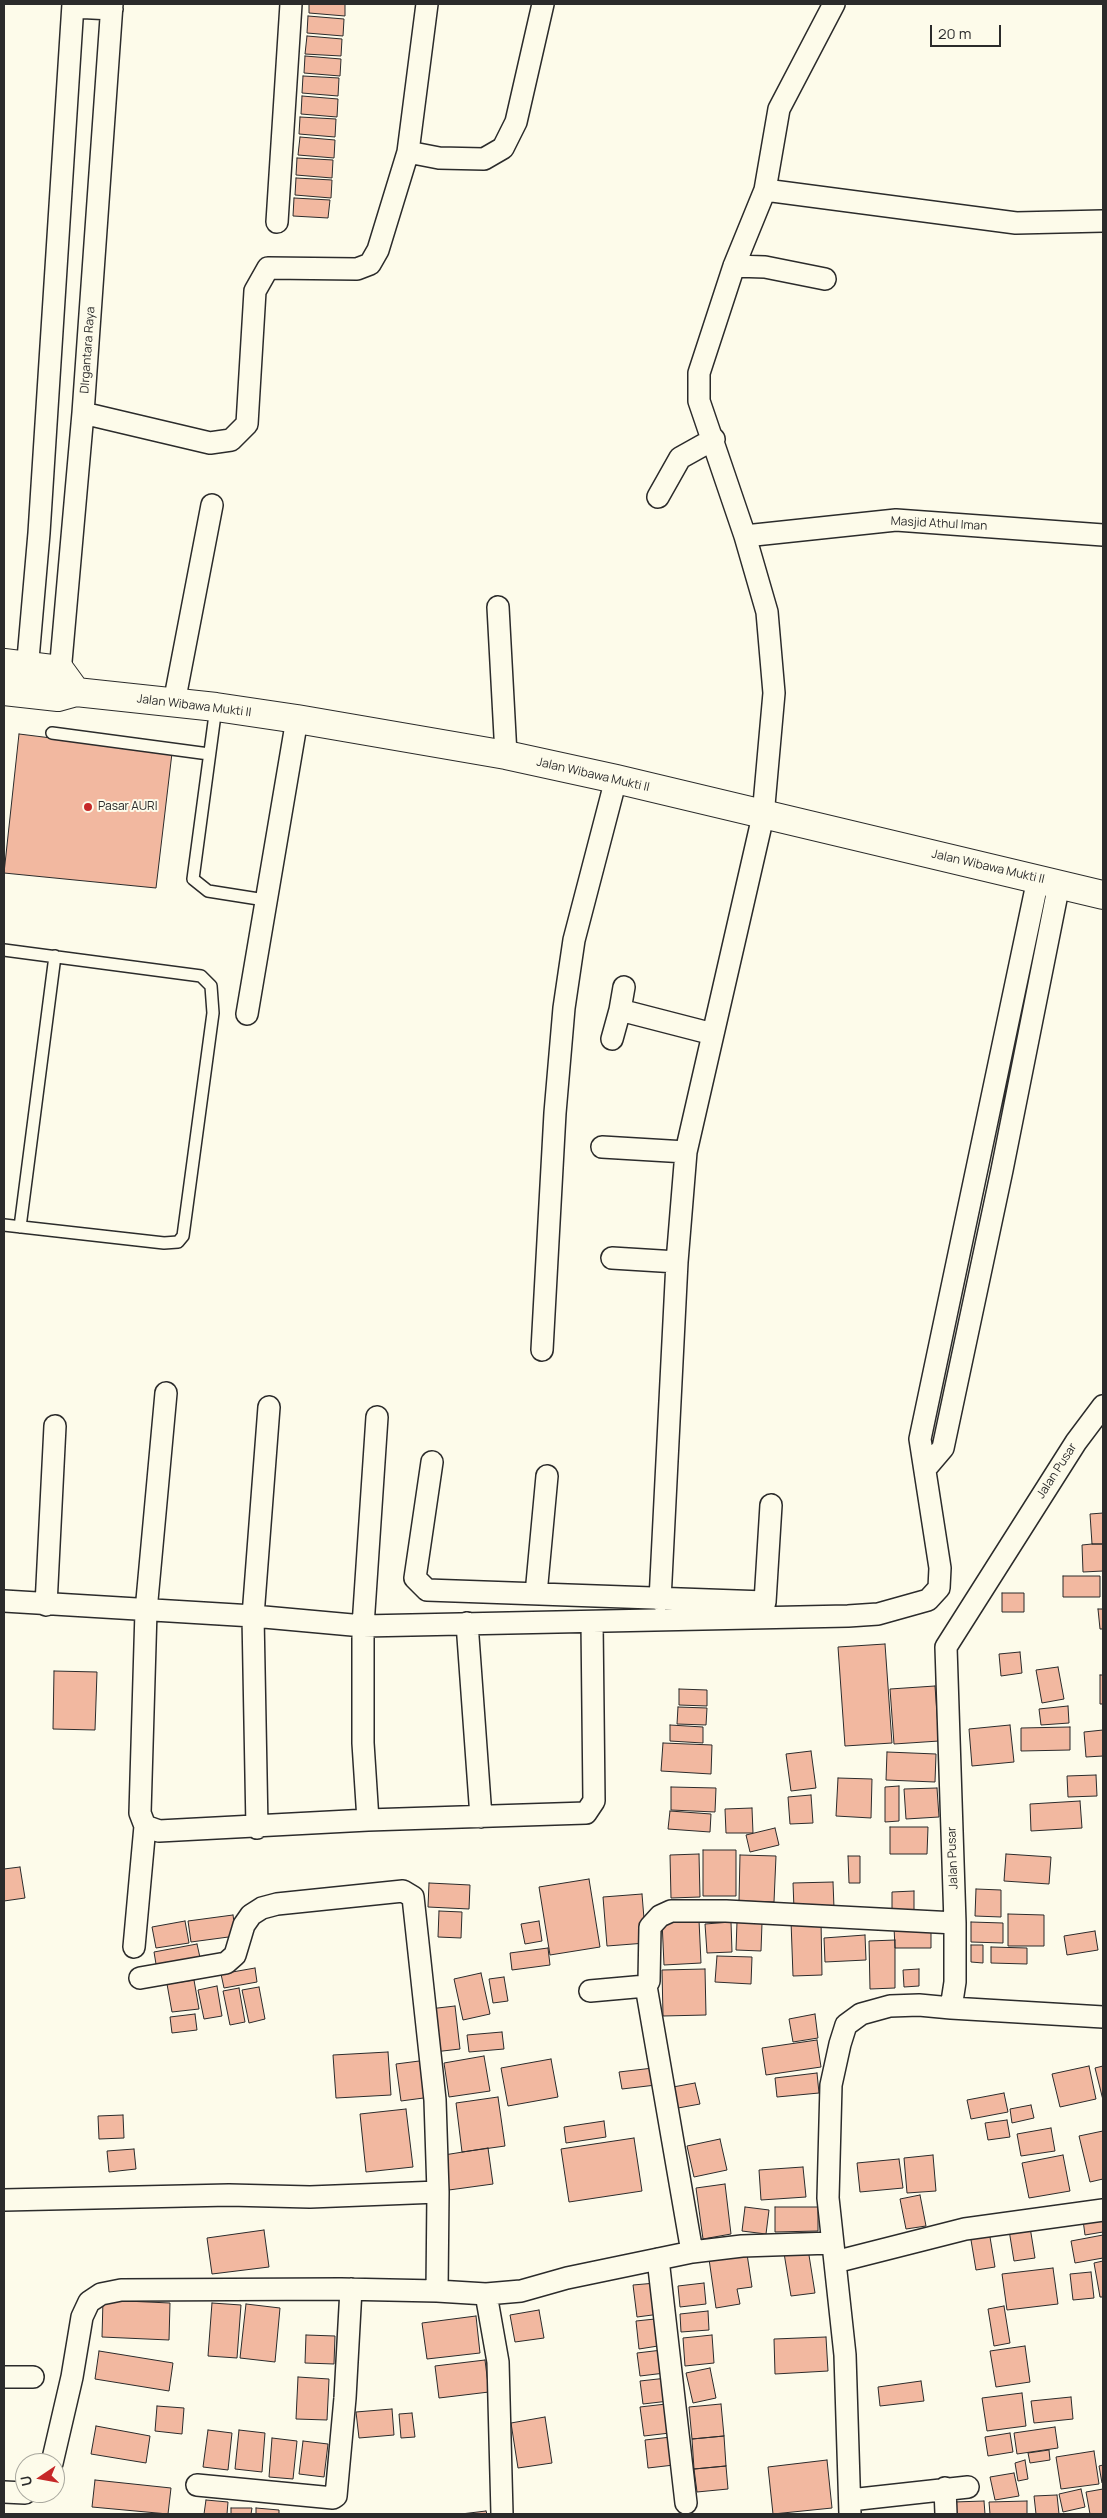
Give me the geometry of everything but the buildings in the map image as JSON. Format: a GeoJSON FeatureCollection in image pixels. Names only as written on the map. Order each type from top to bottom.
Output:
{"type":"FeatureCollection","features":[{"type":"Feature","properties":{"kind":"main road","name":"Jalan Wibawa Mukti II"},"geometry":{"type":"LineString","coordinates":[[16,664],[65,686],[297,719],[506,755],[616,779],[763,816],[1103,895]]}},
{"type":"Feature","properties":{"kind":"main road","name":"Jalan Wibawa Mukti II"},"geometry":{"type":"LineString","coordinates":[[14,692],[65,686]]}},
{"type":"Feature","properties":{"kind":"street"},"geometry":{"type":"LineString","coordinates":[[277,222],[291,4]]}},
{"type":"Feature","properties":{"kind":"street"},"geometry":{"type":"LineString","coordinates":[[83,413],[107,417],[210,443],[231,440],[247,424],[255,291],[268,268],[357,270],[370,264],[378,250],[408,152],[426,4]]}},
{"type":"Feature","properties":{"kind":"street"},"geometry":{"type":"LineString","coordinates":[[408,152],[439,158],[484,159],[504,148],[516,122],[543,4]]}},
{"type":"Feature","properties":{"kind":"street"},"geometry":{"type":"LineString","coordinates":[[660,1600],[677,1262],[686,1152],[763,816],[774,693],[768,612],[714,439],[699,402],[699,373],[734,266],[764,190],[779,109],[834,4]]}},
{"type":"Feature","properties":{"kind":"street"},"geometry":{"type":"LineString","coordinates":[[14,692],[16,664],[39,533],[73,5],[112,6]]}},
{"type":"Feature","properties":{"kind":"street","name":"DIrgantara Raya"},"geometry":{"type":"LineString","coordinates":[[65,686],[72,537],[83,413],[112,6]]}},
{"type":"Feature","properties":{"kind":"street"},"geometry":{"type":"LineString","coordinates":[[764,190],[1016,222],[1103,222]]}},
{"type":"Feature","properties":{"kind":"street"},"geometry":{"type":"LineString","coordinates":[[734,266],[765,267],[825,279]]}},
{"type":"Feature","properties":{"kind":"street"},"geometry":{"type":"LineString","coordinates":[[658,497],[680,458],[714,439]]}},
{"type":"Feature","properties":{"kind":"street"},"geometry":{"type":"LineString","coordinates":[[174,703],[212,506]]}},
{"type":"Feature","properties":{"kind":"street","name":"Masjid Athul Iman"},"geometry":{"type":"LineString","coordinates":[[745,536],[896,520],[1103,535]]}},
{"type":"Feature","properties":{"kind":"street"},"geometry":{"type":"LineString","coordinates":[[39,533],[72,537]]}},
{"type":"Feature","properties":{"kind":"street"},"geometry":{"type":"LineString","coordinates":[[498,607],[506,755]]}},
{"type":"Feature","properties":{"kind":"street"},"geometry":{"type":"LineString","coordinates":[[247,1014],[297,719]]}},
{"type":"Feature","properties":{"kind":"street"},"geometry":{"type":"LineString","coordinates":[[542,1350],[554,1123],[564,1008],[574,940],[616,779]]}},
{"type":"Feature","properties":{"kind":"street"},"geometry":{"type":"LineString","coordinates":[[4,1601],[253,1616],[363,1626],[785,1618],[878,1614],[928,1600],[939,1588],[940,1568],[920,1439],[978,1166],[1049,882]]}},
{"type":"Feature","properties":{"kind":"street"},"geometry":{"type":"LineString","coordinates":[[926,1468],[943,1448],[1002,1170],[1049,882]]}},
{"type":"Feature","properties":{"kind":"street"},"geometry":{"type":"LineString","coordinates":[[612,1039],[624,987]]}},
{"type":"Feature","properties":{"kind":"street"},"geometry":{"type":"LineString","coordinates":[[620,1010],[713,1034]]}},
{"type":"Feature","properties":{"kind":"street"},"geometry":{"type":"LineString","coordinates":[[602,1147],[686,1152]]}},
{"type":"Feature","properties":{"kind":"street"},"geometry":{"type":"LineString","coordinates":[[978,1166],[1002,1170]]}},
{"type":"Feature","properties":{"kind":"street"},"geometry":{"type":"LineString","coordinates":[[612,1258],[677,1262]]}},
{"type":"Feature","properties":{"kind":"street"},"geometry":{"type":"LineString","coordinates":[[134,1947],[145,1826],[140,1813],[146,1611],[166,1393]]}},
{"type":"Feature","properties":{"kind":"street","name":"Jalan Pusar"},"geometry":{"type":"LineString","coordinates":[[951,2008],[955,1982],[955,1923],[946,1647],[1076,1442],[1103,1406]]}},
{"type":"Feature","properties":{"kind":"street"},"geometry":{"type":"LineString","coordinates":[[258,1828],[253,1616],[269,1407]]}},
{"type":"Feature","properties":{"kind":"street"},"geometry":{"type":"LineString","coordinates":[[926,1408],[951,1412]]}},
{"type":"Feature","properties":{"kind":"street"},"geometry":{"type":"LineString","coordinates":[[368,1820],[363,1743],[363,1626],[377,1416]]}},
{"type":"Feature","properties":{"kind":"street"},"geometry":{"type":"LineString","coordinates":[[46,1605],[55,1426]]}},
{"type":"Feature","properties":{"kind":"street"},"geometry":{"type":"LineString","coordinates":[[432,1462],[415,1578],[427,1590],[660,1600],[765,1602],[770,1505]]}},
{"type":"Feature","properties":{"kind":"street"},"geometry":{"type":"LineString","coordinates":[[536,1594],[547,1476]]}},
{"type":"Feature","properties":{"kind":"street"},"geometry":{"type":"LineString","coordinates":[[145,1826],[159,1831],[258,1828],[368,1820],[586,1813],[594,1801],[592,1622]]}},
{"type":"Feature","properties":{"kind":"street"},"geometry":{"type":"LineString","coordinates":[[467,1623],[481,1817]]}},
{"type":"Feature","properties":{"kind":"street"},"geometry":{"type":"LineString","coordinates":[[140,1978],[226,1963],[235,1955],[244,1925],[251,1915],[262,1908],[276,1904],[404,1891],[414,1897],[435,2100],[438,2192],[437,2290]]}},
{"type":"Feature","properties":{"kind":"street"},"geometry":{"type":"LineString","coordinates":[[692,2252],[646,1986],[649,1981],[650,1926],[660,1916],[671,1911],[726,1911],[955,1923]]}},
{"type":"Feature","properties":{"kind":"street"},"geometry":{"type":"LineString","coordinates":[[590,1992],[646,1986]]}},
{"type":"Feature","properties":{"kind":"street"},"geometry":{"type":"LineString","coordinates":[[968,2488],[945,2488],[850,2507],[845,2354],[828,2198],[831,2085],[846,2025],[861,2014],[890,2006],[919,2005],[1103,2017]]}},
{"type":"Feature","properties":{"kind":"street"},"geometry":{"type":"LineString","coordinates":[[4,2200],[229,2195],[310,2197],[438,2192]]}},
{"type":"Feature","properties":{"kind":"street"},"geometry":{"type":"LineString","coordinates":[[54,2453],[72,2377],[82,2318],[89,2302],[101,2294],[121,2290],[351,2289],[437,2290],[486,2294],[521,2291],[567,2278],[692,2252],[742,2246],[834,2252],[965,2229],[1103,2210]]}},
{"type":"Feature","properties":{"kind":"street"},"geometry":{"type":"LineString","coordinates":[[658,2258],[686,2503]]}},
{"type":"Feature","properties":{"kind":"street"},"geometry":{"type":"LineString","coordinates":[[197,2486],[335,2498],[345,2398],[351,2289]]}},
{"type":"Feature","properties":{"kind":"street"},"geometry":{"type":"LineString","coordinates":[[486,2294],[498,2362],[502,2514]]}},
{"type":"Feature","properties":{"kind":"street"},"geometry":{"type":"LineString","coordinates":[[4,2376],[32,2377]]}},
{"type":"Feature","properties":{"kind":"street"},"geometry":{"type":"LineString","coordinates":[[945,2488],[946,2514]]}},
{"type":"Feature","properties":{"kind":"lane"},"geometry":{"type":"LineString","coordinates":[[216,707],[193,879],[208,891],[265,900]]}},
{"type":"Feature","properties":{"kind":"lane"},"geometry":{"type":"LineString","coordinates":[[52,733],[210,754]]}},
{"type":"Feature","properties":{"kind":"lane"},"geometry":{"type":"LineString","coordinates":[[4,950],[201,976],[211,986],[213,1013],[183,1236],[178,1242],[164,1243],[4,1225]]}},
{"type":"Feature","properties":{"kind":"lane"},"geometry":{"type":"LineString","coordinates":[[20,1227],[55,956]]}},
{"type":"Feature","properties":{"kind":"place","name":"Pasar AURI"},"geometry":{"type":"Point","coordinates":[88,807]}}]}
